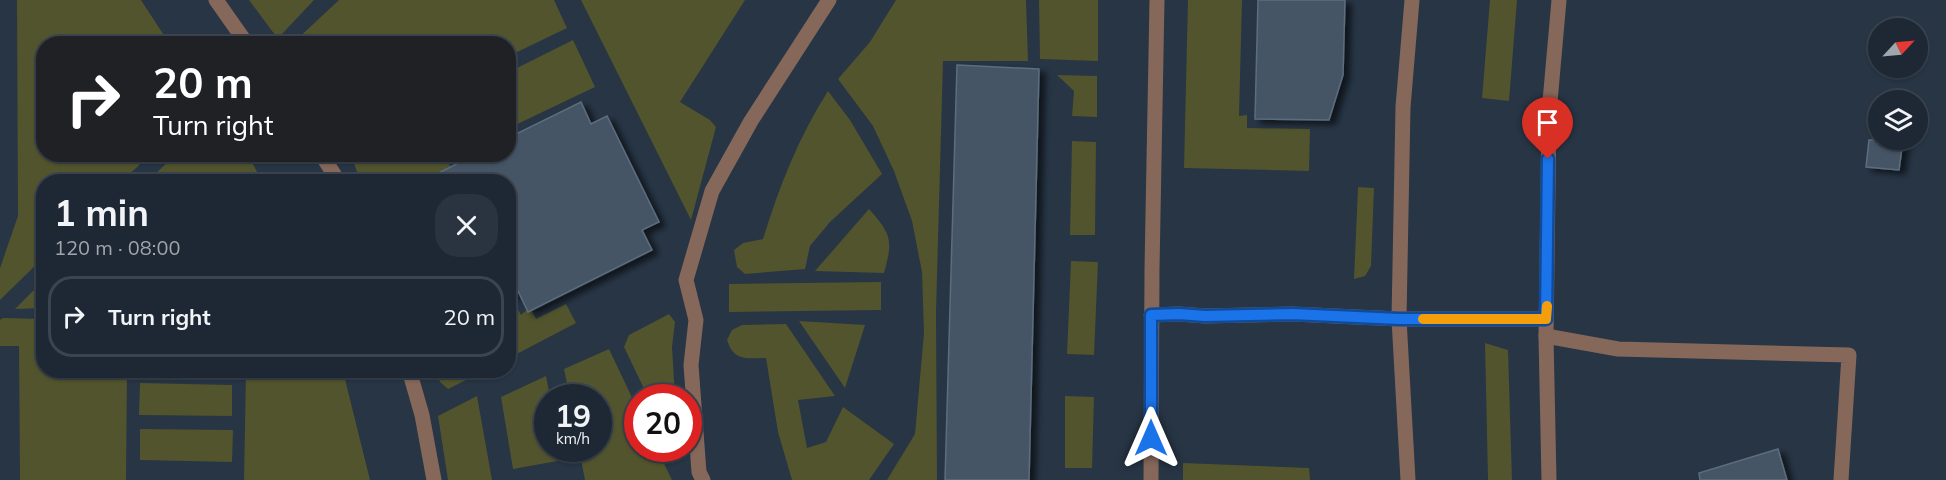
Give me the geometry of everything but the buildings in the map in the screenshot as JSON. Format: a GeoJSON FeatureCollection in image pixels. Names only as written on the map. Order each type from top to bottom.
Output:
{"type":"FeatureCollection","features":[{"type":"Feature","properties":{"kind":"street"},"geometry":{"type":"LineString","coordinates":[[216,0],[241,36]]}},
{"type":"Feature","properties":{"kind":"street"},"geometry":{"type":"LineString","coordinates":[[703,480],[699,472],[691,365],[696,320],[686,280],[712,191],[752,121],[829,0]]}},
{"type":"Feature","properties":{"kind":"street"},"geometry":{"type":"LineString","coordinates":[[1151,480],[1151,315],[1157,0]]}},
{"type":"Feature","properties":{"kind":"street"},"geometry":{"type":"LineString","coordinates":[[1408,480],[1399,319],[1403,107],[1412,0]]}},
{"type":"Feature","properties":{"kind":"street"},"geometry":{"type":"LineString","coordinates":[[1549,480],[1546,319],[1549,113],[1559,0]]}},
{"type":"Feature","properties":{"kind":"street"},"geometry":{"type":"LineString","coordinates":[[1151,315],[1292,314],[1399,319],[1546,319]]}},
{"type":"Feature","properties":{"kind":"street"},"geometry":{"type":"LineString","coordinates":[[1546,336],[1618,349],[1849,356],[1841,480]]}},
{"type":"Feature","properties":{"kind":"street"},"geometry":{"type":"LineString","coordinates":[[411,378],[422,415],[434,480]]}},
{"type":"Feature","properties":{"kind":"green space"},"geometry":{"type":"Polygon","coordinates":[[[17,0],[141,0],[164,36],[36,36],[36,162],[142,162],[130,174],[36,174],[36,265],[0,300],[0,268],[18,216],[17,0]]]}},
{"type":"Feature","properties":{"kind":"green space"},"geometry":{"type":"Polygon","coordinates":[[[249,0],[314,0],[282,34],[275,35],[249,0]]]}},
{"type":"Feature","properties":{"kind":"green space"},"geometry":{"type":"Polygon","coordinates":[[[339,0],[554,0],[567,28],[516,53],[516,36],[300,36],[339,0]]]}},
{"type":"Feature","properties":{"kind":"green space"},"geometry":{"type":"Polygon","coordinates":[[[581,0],[745,0],[680,102],[710,120],[716,127],[691,220],[581,0]]]}},
{"type":"Feature","properties":{"kind":"green space"},"geometry":{"type":"Polygon","coordinates":[[[896,0],[1026,0],[1028,61],[943,61],[936,312],[937,480],[887,480],[915,434],[924,333],[922,272],[912,221],[894,171],[873,126],[838,79],[870,42],[896,0]]]}},
{"type":"Feature","properties":{"kind":"green space"},"geometry":{"type":"Polygon","coordinates":[[[1039,0],[1098,0],[1098,61],[1040,59],[1039,0]]]}},
{"type":"Feature","properties":{"kind":"green space"},"geometry":{"type":"Polygon","coordinates":[[[1188,0],[1242,0],[1239,116],[1247,115],[1247,128],[1310,129],[1309,171],[1184,168],[1188,0]]]}},
{"type":"Feature","properties":{"kind":"green space"},"geometry":{"type":"Polygon","coordinates":[[[1490,0],[1517,0],[1509,101],[1482,98],[1490,0]]]}},
{"type":"Feature","properties":{"kind":"green space"},"geometry":{"type":"Polygon","coordinates":[[[573,40],[595,87],[516,125],[516,68],[573,40]]]}},
{"type":"Feature","properties":{"kind":"green space"},"geometry":{"type":"Polygon","coordinates":[[[1057,75],[1097,76],[1097,117],[1072,116],[1074,91],[1057,75]]]}},
{"type":"Feature","properties":{"kind":"green space"},"geometry":{"type":"Polygon","coordinates":[[[828,91],[850,120],[882,174],[830,222],[810,246],[805,269],[745,274],[737,267],[734,250],[743,243],[763,239],[790,163],[828,91]]]}},
{"type":"Feature","properties":{"kind":"green space"},"geometry":{"type":"Polygon","coordinates":[[[1072,141],[1096,142],[1095,235],[1070,235],[1072,141]]]}},
{"type":"Feature","properties":{"kind":"green space"},"geometry":{"type":"Polygon","coordinates":[[[168,162],[252,162],[258,174],[155,174],[168,162]]]}},
{"type":"Feature","properties":{"kind":"green space"},"geometry":{"type":"Polygon","coordinates":[[[353,162],[448,162],[454,174],[358,174],[353,162]]]}},
{"type":"Feature","properties":{"kind":"green space"},"geometry":{"type":"Polygon","coordinates":[[[1358,187],[1374,188],[1371,266],[1365,276],[1354,279],[1358,187]]]}},
{"type":"Feature","properties":{"kind":"green space"},"geometry":{"type":"Polygon","coordinates":[[[869,209],[882,225],[888,238],[889,253],[884,273],[815,271],[869,209]]]}},
{"type":"Feature","properties":{"kind":"green space"},"geometry":{"type":"Polygon","coordinates":[[[1071,261],[1098,262],[1094,355],[1067,354],[1071,261]]]}},
{"type":"Feature","properties":{"kind":"green space"},"geometry":{"type":"Polygon","coordinates":[[[881,282],[881,310],[729,312],[729,284],[881,282]]]}},
{"type":"Feature","properties":{"kind":"green space"},"geometry":{"type":"Polygon","coordinates":[[[36,288],[36,308],[15,309],[36,288]]]}},
{"type":"Feature","properties":{"kind":"green space"},"geometry":{"type":"Polygon","coordinates":[[[566,304],[576,323],[516,354],[516,306],[521,315],[530,307],[536,319],[566,304]]]}},
{"type":"Feature","properties":{"kind":"green space"},"geometry":{"type":"Polygon","coordinates":[[[669,314],[675,322],[672,347],[674,384],[642,384],[624,347],[629,335],[669,314]]]}},
{"type":"Feature","properties":{"kind":"green space"},"geometry":{"type":"Polygon","coordinates":[[[3,318],[36,319],[36,378],[127,378],[126,480],[20,480],[19,346],[0,346],[0,320],[3,318]]]}},
{"type":"Feature","properties":{"kind":"green space"},"geometry":{"type":"Polygon","coordinates":[[[799,321],[865,325],[845,388],[799,321]]]}},
{"type":"Feature","properties":{"kind":"green space"},"geometry":{"type":"Polygon","coordinates":[[[786,324],[835,396],[798,400],[807,448],[826,442],[843,407],[894,444],[869,480],[792,480],[778,432],[766,358],[747,358],[737,355],[727,340],[732,330],[742,325],[786,324]]]}},
{"type":"Feature","properties":{"kind":"green space"},"geometry":{"type":"Polygon","coordinates":[[[1485,343],[1508,350],[1512,480],[1488,480],[1485,343]]]}},
{"type":"Feature","properties":{"kind":"green space"},"geometry":{"type":"Polygon","coordinates":[[[609,349],[626,384],[624,462],[663,462],[672,480],[585,480],[582,462],[612,462],[612,384],[567,384],[564,369],[609,349]]]}},
{"type":"Feature","properties":{"kind":"green space"},"geometry":{"type":"Polygon","coordinates":[[[546,376],[548,384],[534,384],[534,462],[552,462],[513,469],[501,397],[546,376]]]}},
{"type":"Feature","properties":{"kind":"green space"},"geometry":{"type":"Polygon","coordinates":[[[246,378],[345,378],[370,480],[244,480],[246,378]]]}},
{"type":"Feature","properties":{"kind":"green space"},"geometry":{"type":"Polygon","coordinates":[[[439,378],[470,378],[448,389],[439,378]]]}},
{"type":"Feature","properties":{"kind":"green space"},"geometry":{"type":"Polygon","coordinates":[[[140,383],[232,385],[232,416],[139,415],[140,383]]]}},
{"type":"Feature","properties":{"kind":"green space"},"geometry":{"type":"Polygon","coordinates":[[[477,396],[492,480],[448,480],[438,416],[477,396]]]}},
{"type":"Feature","properties":{"kind":"green space"},"geometry":{"type":"Polygon","coordinates":[[[1065,396],[1094,397],[1092,468],[1065,468],[1065,396]]]}},
{"type":"Feature","properties":{"kind":"green space"},"geometry":{"type":"Polygon","coordinates":[[[140,429],[233,430],[232,462],[140,460],[140,429]]]}},
{"type":"Feature","properties":{"kind":"green space"},"geometry":{"type":"Polygon","coordinates":[[[1183,463],[1309,468],[1310,480],[1183,480],[1183,463]]]}},
{"type":"Feature","properties":{"kind":"slow traffic"},"geometry":{"type":"LineString","coordinates":[[1423,319],[1546,319],[1547,306]]}},
{"type":"Feature","properties":{"kind":"route"},"geometry":{"type":"LineString","coordinates":[[1151,438],[1151,315],[1292,314],[1399,319],[1546,319],[1548,159]]}}]}
